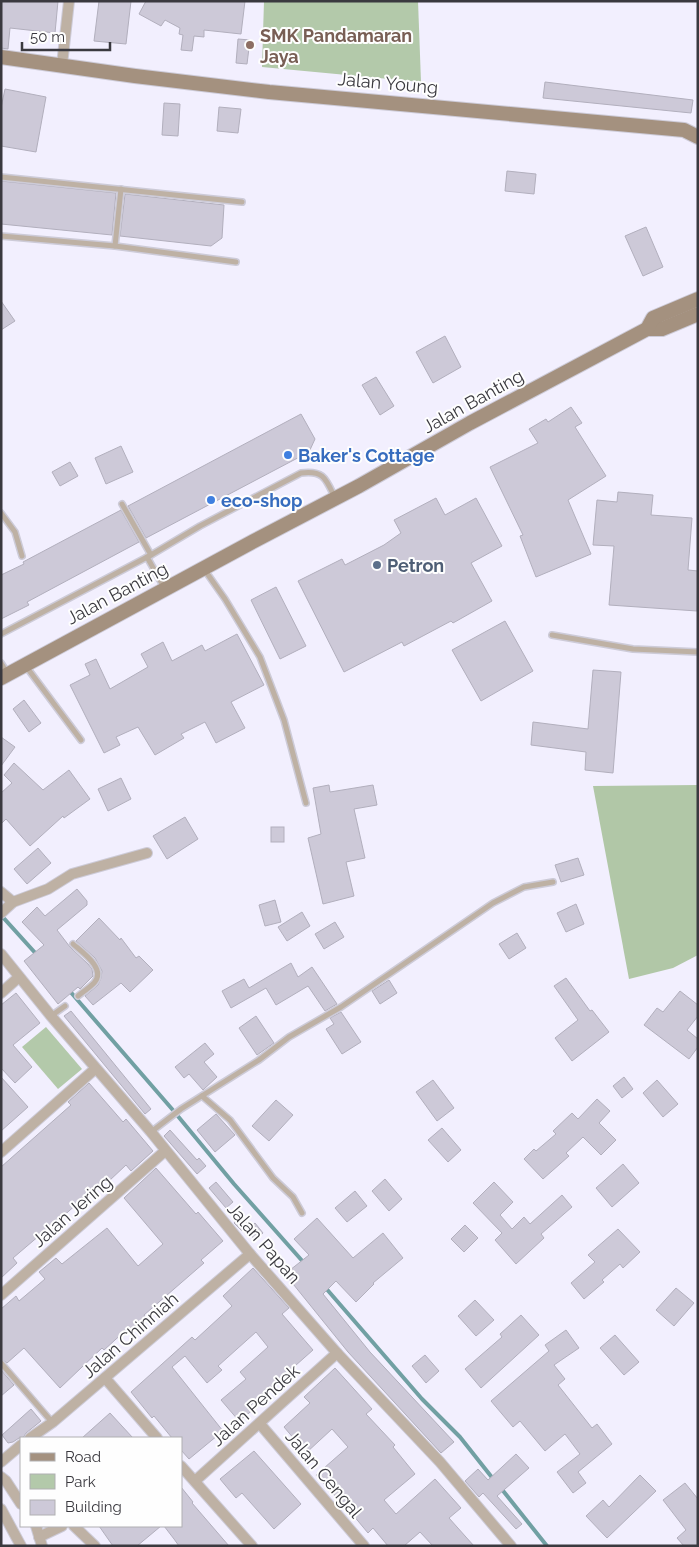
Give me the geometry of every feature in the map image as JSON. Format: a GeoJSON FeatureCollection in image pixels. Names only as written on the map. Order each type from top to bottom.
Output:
{"type":"FeatureCollection","features":[{"type":"Feature","properties":{"kind":"main road","name":"Jalan Young"},"geometry":{"type":"LineString","coordinates":[[1,57],[269,92],[684,130],[698,137]]}},
{"type":"Feature","properties":{"kind":"main road","name":"Jalan Young"},"geometry":{"type":"LineString","coordinates":[[684,130],[698,125]]}},
{"type":"Feature","properties":{"kind":"main road","name":"Jalan Banting"},"geometry":{"type":"LineString","coordinates":[[4,672],[25,664],[647,328],[653,318],[698,299]]}},
{"type":"Feature","properties":{"kind":"main road"},"geometry":{"type":"LineString","coordinates":[[647,328],[662,329],[698,314]]}},
{"type":"Feature","properties":{"kind":"street"},"geometry":{"type":"LineString","coordinates":[[62,65],[69,1]]}},
{"type":"Feature","properties":{"kind":"street"},"geometry":{"type":"LineString","coordinates":[[1,892],[7,908],[48,889],[72,874],[148,853]]}},
{"type":"Feature","properties":{"kind":"street","name":"Jalan Papan"},"geometry":{"type":"LineString","coordinates":[[1,954],[95,1069],[151,1132],[250,1254],[337,1353],[440,1462],[511,1546]]}},
{"type":"Feature","properties":{"kind":"street"},"geometry":{"type":"LineString","coordinates":[[1,993],[20,977]]}},
{"type":"Feature","properties":{"kind":"street"},"geometry":{"type":"LineString","coordinates":[[1,1152],[95,1069]]}},
{"type":"Feature","properties":{"kind":"street","name":"Jalan Jering"},"geometry":{"type":"LineString","coordinates":[[1,1295],[165,1151]]}},
{"type":"Feature","properties":{"kind":"street","name":"Jalan Chinniah"},"geometry":{"type":"LineString","coordinates":[[33,1437],[250,1254]]}},
{"type":"Feature","properties":{"kind":"street","name":"Jalan Pendek"},"geometry":{"type":"LineString","coordinates":[[195,1481],[337,1353]]}},
{"type":"Feature","properties":{"kind":"street"},"geometry":{"type":"LineString","coordinates":[[105,1378],[156,1437]]}},
{"type":"Feature","properties":{"kind":"street","name":"Jalan Cengal"},"geometry":{"type":"LineString","coordinates":[[260,1424],[364,1546]]}},
{"type":"Feature","properties":{"kind":"street"},"geometry":{"type":"LineString","coordinates":[[3,1458],[20,1447]]}},
{"type":"Feature","properties":{"kind":"street"},"geometry":{"type":"LineString","coordinates":[[182,1467],[252,1546]]}},
{"type":"Feature","properties":{"kind":"street"},"geometry":{"type":"LineString","coordinates":[[1,1477],[6,1481],[20,1502]]}},
{"type":"Feature","properties":{"kind":"street"},"geometry":{"type":"LineString","coordinates":[[1,1509],[22,1546]]}},
{"type":"Feature","properties":{"kind":"street"},"geometry":{"type":"LineString","coordinates":[[36,1527],[41,1541],[61,1527]]}},
{"type":"Feature","properties":{"kind":"street"},"geometry":{"type":"LineString","coordinates":[[75,1527],[95,1546]]}},
{"type":"Feature","properties":{"kind":"lane"},"geometry":{"type":"LineString","coordinates":[[1,177],[242,202]]}},
{"type":"Feature","properties":{"kind":"lane"},"geometry":{"type":"LineString","coordinates":[[114,246],[121,189]]}},
{"type":"Feature","properties":{"kind":"lane"},"geometry":{"type":"LineString","coordinates":[[1,236],[114,246],[236,262]]}},
{"type":"Feature","properties":{"kind":"lane"},"geometry":{"type":"LineString","coordinates":[[1,634],[301,473],[313,471],[322,474],[335,498]]}},
{"type":"Feature","properties":{"kind":"lane"},"geometry":{"type":"LineString","coordinates":[[122,504],[165,589]]}},
{"type":"Feature","properties":{"kind":"lane"},"geometry":{"type":"LineString","coordinates":[[1,513],[15,532],[22,556]]}},
{"type":"Feature","properties":{"kind":"lane"},"geometry":{"type":"LineString","coordinates":[[204,568],[260,656],[284,720],[306,803]]}},
{"type":"Feature","properties":{"kind":"lane"},"geometry":{"type":"LineString","coordinates":[[552,635],[633,649],[698,652]]}},
{"type":"Feature","properties":{"kind":"lane"},"geometry":{"type":"LineString","coordinates":[[25,664],[81,740]]}},
{"type":"Feature","properties":{"kind":"lane"},"geometry":{"type":"LineString","coordinates":[[151,1132],[182,1109],[234,1077],[289,1037],[341,1007],[493,903],[524,887],[553,882]]}},
{"type":"Feature","properties":{"kind":"lane"},"geometry":{"type":"LineString","coordinates":[[73,944],[90,960],[97,970],[98,976],[95,982],[78,996]]}},
{"type":"Feature","properties":{"kind":"lane"},"geometry":{"type":"LineString","coordinates":[[51,1016],[65,1006]]}},
{"type":"Feature","properties":{"kind":"lane"},"geometry":{"type":"LineString","coordinates":[[202,1096],[230,1120],[273,1178],[293,1197],[302,1213]]}},
{"type":"Feature","properties":{"kind":"lane"},"geometry":{"type":"LineString","coordinates":[[1,1363],[53,1422]]}},
{"type":"Feature","properties":{"kind":"green space"},"geometry":{"type":"Polygon","coordinates":[[[264,1],[418,1],[421,82],[262,67],[264,1]]]}},
{"type":"Feature","properties":{"kind":"green space"},"geometry":{"type":"Polygon","coordinates":[[[698,785],[698,955],[673,968],[629,979],[593,786],[698,785]]]}},
{"type":"Feature","properties":{"kind":"green space"},"geometry":{"type":"Polygon","coordinates":[[[46,1027],[82,1069],[58,1089],[22,1047],[46,1027]]]}},
{"type":"Feature","properties":{"kind":"building"},"geometry":{"type":"Polygon","coordinates":[[[1,1],[58,1],[55,33],[10,28],[8,49],[1,48],[1,1]]]}},
{"type":"Feature","properties":{"kind":"building"},"geometry":{"type":"Polygon","coordinates":[[[99,1],[131,1],[126,44],[94,41],[99,1]]]}},
{"type":"Feature","properties":{"kind":"building"},"geometry":{"type":"Polygon","coordinates":[[[146,1],[245,1],[241,34],[204,30],[204,37],[194,36],[192,51],[181,50],[183,35],[179,34],[180,28],[165,20],[161,26],[139,14],[146,1]]]}},
{"type":"Feature","properties":{"kind":"building"},"geometry":{"type":"Polygon","coordinates":[[[238,39],[250,40],[247,64],[236,63],[238,39]]]}},
{"type":"Feature","properties":{"kind":"building"},"geometry":{"type":"Polygon","coordinates":[[[545,82],[693,100],[691,113],[543,98],[545,82]]]}},
{"type":"Feature","properties":{"kind":"building"},"geometry":{"type":"Polygon","coordinates":[[[5,89],[46,97],[36,152],[1,146],[1,108],[5,89]]]}},
{"type":"Feature","properties":{"kind":"building"},"geometry":{"type":"Polygon","coordinates":[[[164,103],[180,104],[178,136],[162,135],[164,103]]]}},
{"type":"Feature","properties":{"kind":"building"},"geometry":{"type":"Polygon","coordinates":[[[219,107],[241,109],[238,133],[217,131],[219,107]]]}},
{"type":"Feature","properties":{"kind":"building"},"geometry":{"type":"Polygon","coordinates":[[[507,171],[536,174],[534,194],[505,191],[507,171]]]}},
{"type":"Feature","properties":{"kind":"building"},"geometry":{"type":"Polygon","coordinates":[[[1,181],[116,193],[112,235],[1,224],[1,181]]]}},
{"type":"Feature","properties":{"kind":"building"},"geometry":{"type":"Polygon","coordinates":[[[125,194],[224,205],[222,238],[211,246],[120,236],[125,194]]]}},
{"type":"Feature","properties":{"kind":"building"},"geometry":{"type":"Polygon","coordinates":[[[646,227],[663,267],[643,276],[625,236],[646,227]]]}},
{"type":"Feature","properties":{"kind":"building"},"geometry":{"type":"Polygon","coordinates":[[[1,301],[15,321],[1,330],[1,301]]]}},
{"type":"Feature","properties":{"kind":"building"},"geometry":{"type":"Polygon","coordinates":[[[445,336],[461,367],[433,383],[416,352],[445,336]]]}},
{"type":"Feature","properties":{"kind":"building"},"geometry":{"type":"Polygon","coordinates":[[[376,377],[394,406],[380,415],[362,385],[376,377]]]}},
{"type":"Feature","properties":{"kind":"building"},"geometry":{"type":"Polygon","coordinates":[[[571,407],[582,423],[575,427],[606,476],[568,500],[591,554],[536,577],[520,536],[523,535],[490,467],[538,443],[529,429],[546,419],[548,422],[571,407]]]}},
{"type":"Feature","properties":{"kind":"building"},"geometry":{"type":"Polygon","coordinates":[[[301,414],[315,439],[309,452],[146,538],[128,506],[301,414]]]}},
{"type":"Feature","properties":{"kind":"building"},"geometry":{"type":"Polygon","coordinates":[[[121,446],[133,472],[106,484],[95,458],[121,446]]]}},
{"type":"Feature","properties":{"kind":"building"},"geometry":{"type":"Polygon","coordinates":[[[70,462],[78,476],[60,486],[52,472],[70,462]]]}},
{"type":"Feature","properties":{"kind":"building"},"geometry":{"type":"Polygon","coordinates":[[[618,492],[653,495],[651,515],[692,518],[688,570],[698,571],[697,611],[609,605],[614,546],[593,545],[597,500],[617,502],[618,492]]]}},
{"type":"Feature","properties":{"kind":"building"},"geometry":{"type":"Polygon","coordinates":[[[436,498],[445,515],[476,498],[502,546],[471,563],[492,601],[453,623],[451,621],[404,646],[402,642],[344,672],[298,581],[342,559],[345,565],[384,545],[401,533],[394,520],[436,498]]]}},
{"type":"Feature","properties":{"kind":"building"},"geometry":{"type":"Polygon","coordinates":[[[121,510],[139,542],[27,602],[29,605],[1,619],[1,575],[121,510]]]}},
{"type":"Feature","properties":{"kind":"building"},"geometry":{"type":"Polygon","coordinates":[[[276,587],[306,646],[280,659],[251,600],[276,587]]]}},
{"type":"Feature","properties":{"kind":"building"},"geometry":{"type":"Polygon","coordinates":[[[505,621],[533,671],[481,701],[452,650],[505,621]]]}},
{"type":"Feature","properties":{"kind":"building"},"geometry":{"type":"Polygon","coordinates":[[[237,634],[264,685],[231,702],[245,728],[216,743],[205,722],[181,734],[184,738],[155,755],[138,727],[116,737],[120,745],[104,753],[70,685],[90,675],[85,664],[96,659],[110,689],[148,667],[141,654],[163,642],[172,661],[202,645],[205,651],[237,634]]]}},
{"type":"Feature","properties":{"kind":"building"},"geometry":{"type":"Polygon","coordinates":[[[593,670],[621,672],[613,773],[585,770],[586,752],[531,745],[533,722],[588,729],[593,670]]]}},
{"type":"Feature","properties":{"kind":"building"},"geometry":{"type":"Polygon","coordinates":[[[24,700],[41,723],[29,732],[13,709],[24,700]]]}},
{"type":"Feature","properties":{"kind":"building"},"geometry":{"type":"Polygon","coordinates":[[[1,737],[15,747],[1,766],[1,737]]]}},
{"type":"Feature","properties":{"kind":"building"},"geometry":{"type":"Polygon","coordinates":[[[14,763],[43,790],[69,770],[90,799],[64,818],[63,816],[30,846],[6,819],[1,824],[1,793],[12,783],[4,775],[14,763]]]}},
{"type":"Feature","properties":{"kind":"building"},"geometry":{"type":"Polygon","coordinates":[[[121,778],[131,799],[108,811],[98,789],[121,778]]]}},
{"type":"Feature","properties":{"kind":"building"},"geometry":{"type":"Polygon","coordinates":[[[329,785],[330,792],[373,785],[377,805],[354,809],[365,858],[346,862],[354,896],[323,904],[308,838],[321,834],[313,788],[329,785]]]}},
{"type":"Feature","properties":{"kind":"building"},"geometry":{"type":"Polygon","coordinates":[[[185,817],[198,839],[167,859],[153,836],[185,817]]]}},
{"type":"Feature","properties":{"kind":"building"},"geometry":{"type":"Polygon","coordinates":[[[271,827],[284,827],[284,842],[271,842],[271,827]]]}},
{"type":"Feature","properties":{"kind":"building"},"geometry":{"type":"Polygon","coordinates":[[[38,848],[51,863],[27,884],[14,869],[38,848]]]}},
{"type":"Feature","properties":{"kind":"building"},"geometry":{"type":"Polygon","coordinates":[[[578,858],[584,875],[561,882],[555,865],[578,858]]]}},
{"type":"Feature","properties":{"kind":"building"},"geometry":{"type":"Polygon","coordinates":[[[77,889],[87,901],[87,905],[57,930],[70,947],[92,969],[93,976],[80,989],[78,987],[58,1004],[24,961],[44,945],[22,922],[37,907],[45,916],[77,889]]]}},
{"type":"Feature","properties":{"kind":"building"},"geometry":{"type":"Polygon","coordinates":[[[275,900],[281,922],[265,926],[259,905],[275,900]]]}},
{"type":"Feature","properties":{"kind":"building"},"geometry":{"type":"Polygon","coordinates":[[[576,904],[584,924],[566,932],[557,913],[576,904]]]}},
{"type":"Feature","properties":{"kind":"building"},"geometry":{"type":"Polygon","coordinates":[[[302,912],[310,926],[287,941],[278,927],[302,912]]]}},
{"type":"Feature","properties":{"kind":"building"},"geometry":{"type":"Polygon","coordinates":[[[99,918],[120,940],[121,938],[136,958],[139,956],[153,970],[130,992],[121,983],[93,1005],[85,996],[98,985],[102,971],[95,958],[76,941],[99,918]]]}},
{"type":"Feature","properties":{"kind":"building"},"geometry":{"type":"Polygon","coordinates":[[[335,922],[344,937],[324,949],[315,934],[335,922]]]}},
{"type":"Feature","properties":{"kind":"building"},"geometry":{"type":"Polygon","coordinates":[[[517,933],[526,948],[509,959],[499,944],[517,933]]]}},
{"type":"Feature","properties":{"kind":"building"},"geometry":{"type":"Polygon","coordinates":[[[291,963],[298,977],[312,967],[337,1004],[325,1011],[308,986],[276,1005],[266,988],[231,1008],[222,991],[244,979],[249,988],[291,963]]]}},
{"type":"Feature","properties":{"kind":"building"},"geometry":{"type":"Polygon","coordinates":[[[566,978],[590,1011],[592,1010],[609,1032],[572,1061],[555,1038],[578,1020],[554,986],[566,978]]]}},
{"type":"Feature","properties":{"kind":"building"},"geometry":{"type":"Polygon","coordinates":[[[389,980],[397,993],[380,1004],[372,991],[389,980]]]}},
{"type":"Feature","properties":{"kind":"building"},"geometry":{"type":"Polygon","coordinates":[[[680,991],[698,1005],[698,1016],[687,1030],[698,1039],[698,1047],[689,1059],[644,1025],[657,1008],[663,1012],[680,991]]]}},
{"type":"Feature","properties":{"kind":"building"},"geometry":{"type":"Polygon","coordinates":[[[16,993],[40,1023],[13,1045],[32,1067],[15,1083],[1,1068],[1,1005],[16,993]]]}},
{"type":"Feature","properties":{"kind":"building"},"geometry":{"type":"Polygon","coordinates":[[[71,1011],[151,1109],[145,1114],[64,1016],[71,1011]]]}},
{"type":"Feature","properties":{"kind":"building"},"geometry":{"type":"Polygon","coordinates":[[[341,1012],[361,1042],[342,1054],[326,1029],[334,1024],[330,1018],[341,1012]]]}},
{"type":"Feature","properties":{"kind":"building"},"geometry":{"type":"Polygon","coordinates":[[[256,1016],[274,1043],[257,1055],[239,1028],[256,1016]]]}},
{"type":"Feature","properties":{"kind":"building"},"geometry":{"type":"Polygon","coordinates":[[[205,1043],[214,1054],[204,1062],[217,1077],[203,1090],[189,1074],[184,1078],[175,1067],[205,1043]]]}},
{"type":"Feature","properties":{"kind":"building"},"geometry":{"type":"Polygon","coordinates":[[[1,1077],[28,1107],[1,1131],[1,1077]]]}},
{"type":"Feature","properties":{"kind":"building"},"geometry":{"type":"Polygon","coordinates":[[[624,1077],[633,1089],[622,1098],[613,1086],[624,1077]]]}},
{"type":"Feature","properties":{"kind":"building"},"geometry":{"type":"Polygon","coordinates":[[[433,1080],[454,1108],[437,1121],[416,1092],[433,1080]]]}},
{"type":"Feature","properties":{"kind":"building"},"geometry":{"type":"Polygon","coordinates":[[[657,1080],[678,1104],[663,1117],[643,1093],[657,1080]]]}},
{"type":"Feature","properties":{"kind":"building"},"geometry":{"type":"Polygon","coordinates":[[[89,1083],[123,1122],[126,1119],[153,1151],[131,1171],[126,1165],[109,1181],[106,1178],[60,1219],[63,1223],[44,1239],[40,1235],[13,1258],[17,1263],[1,1278],[1,1167],[71,1105],[68,1102],[89,1083]]]}},
{"type":"Feature","properties":{"kind":"building"},"geometry":{"type":"Polygon","coordinates":[[[597,1099],[610,1111],[599,1123],[616,1140],[601,1155],[583,1137],[566,1153],[569,1156],[543,1179],[524,1159],[534,1149],[536,1151],[556,1134],[553,1131],[572,1113],[578,1119],[597,1099]]]}},
{"type":"Feature","properties":{"kind":"building"},"geometry":{"type":"Polygon","coordinates":[[[276,1100],[293,1115],[269,1141],[252,1126],[276,1100]]]}},
{"type":"Feature","properties":{"kind":"building"},"geometry":{"type":"Polygon","coordinates":[[[216,1114],[235,1135],[215,1152],[197,1130],[216,1114]]]}},
{"type":"Feature","properties":{"kind":"building"},"geometry":{"type":"Polygon","coordinates":[[[442,1128],[461,1150],[448,1162],[428,1140],[442,1128]]]}},
{"type":"Feature","properties":{"kind":"building"},"geometry":{"type":"Polygon","coordinates":[[[170,1130],[197,1160],[199,1158],[206,1166],[197,1174],[164,1136],[170,1130]]]}},
{"type":"Feature","properties":{"kind":"building"},"geometry":{"type":"Polygon","coordinates":[[[623,1164],[639,1183],[612,1207],[596,1188],[623,1164]]]}},
{"type":"Feature","properties":{"kind":"building"},"geometry":{"type":"Polygon","coordinates":[[[156,1168],[196,1214],[198,1212],[223,1241],[201,1260],[204,1263],[144,1315],[146,1318],[129,1334],[126,1330],[104,1350],[102,1348],[60,1388],[24,1348],[7,1363],[1,1359],[1,1309],[16,1296],[19,1301],[45,1279],[39,1272],[56,1258],[62,1264],[107,1228],[138,1266],[163,1244],[124,1198],[156,1168]]]}},
{"type":"Feature","properties":{"kind":"building"},"geometry":{"type":"Polygon","coordinates":[[[385,1179],[402,1199],[389,1211],[372,1191],[385,1179]]]}},
{"type":"Feature","properties":{"kind":"building"},"geometry":{"type":"Polygon","coordinates":[[[216,1182],[233,1202],[226,1208],[209,1188],[216,1182]]]}},
{"type":"Feature","properties":{"kind":"building"},"geometry":{"type":"Polygon","coordinates":[[[494,1182],[513,1202],[500,1215],[512,1229],[524,1217],[530,1224],[562,1195],[572,1207],[541,1234],[544,1238],[516,1264],[495,1240],[502,1233],[473,1203],[494,1182]]]}},
{"type":"Feature","properties":{"kind":"building"},"geometry":{"type":"Polygon","coordinates":[[[355,1191],[367,1206],[347,1222],[335,1208],[355,1191]]]}},
{"type":"Feature","properties":{"kind":"building"},"geometry":{"type":"Polygon","coordinates":[[[240,1216],[249,1224],[242,1231],[234,1223],[240,1216]]]}},
{"type":"Feature","properties":{"kind":"building"},"geometry":{"type":"Polygon","coordinates":[[[317,1218],[353,1258],[383,1233],[403,1258],[373,1283],[356,1302],[336,1281],[323,1294],[370,1352],[454,1442],[441,1453],[348,1352],[285,1274],[309,1255],[294,1239],[317,1218]]]}},
{"type":"Feature","properties":{"kind":"building"},"geometry":{"type":"Polygon","coordinates":[[[255,1223],[263,1233],[255,1240],[247,1230],[255,1223]]]}},
{"type":"Feature","properties":{"kind":"building"},"geometry":{"type":"Polygon","coordinates":[[[465,1225],[478,1238],[464,1252],[451,1239],[465,1225]]]}},
{"type":"Feature","properties":{"kind":"building"},"geometry":{"type":"Polygon","coordinates":[[[618,1229],[640,1252],[623,1268],[620,1264],[602,1280],[604,1282],[584,1299],[571,1283],[595,1262],[588,1255],[618,1229]]]}},
{"type":"Feature","properties":{"kind":"building"},"geometry":{"type":"Polygon","coordinates":[[[253,1268],[289,1308],[282,1314],[313,1350],[251,1405],[254,1409],[239,1421],[221,1400],[246,1379],[240,1372],[268,1347],[256,1332],[218,1366],[222,1370],[207,1383],[185,1356],[172,1367],[223,1431],[189,1459],[182,1451],[182,1437],[171,1437],[154,1416],[152,1418],[131,1392],[192,1337],[195,1340],[232,1306],[223,1296],[253,1268]]]}},
{"type":"Feature","properties":{"kind":"building"},"geometry":{"type":"Polygon","coordinates":[[[676,1288],[694,1303],[674,1326],[656,1310],[676,1288]]]}},
{"type":"Feature","properties":{"kind":"building"},"geometry":{"type":"Polygon","coordinates":[[[475,1300],[494,1320],[476,1336],[458,1316],[475,1300]]]}},
{"type":"Feature","properties":{"kind":"building"},"geometry":{"type":"Polygon","coordinates":[[[521,1315],[539,1335],[481,1388],[465,1369],[502,1337],[500,1334],[521,1315]]]}},
{"type":"Feature","properties":{"kind":"building"},"geometry":{"type":"Polygon","coordinates":[[[566,1330],[579,1348],[554,1365],[565,1379],[558,1385],[592,1428],[597,1424],[612,1444],[578,1472],[586,1483],[573,1493],[557,1472],[580,1454],[565,1434],[545,1451],[520,1421],[513,1427],[491,1401],[549,1351],[545,1345],[566,1330]]]}},
{"type":"Feature","properties":{"kind":"building"},"geometry":{"type":"Polygon","coordinates":[[[615,1335],[639,1362],[624,1375],[600,1348],[615,1335]]]}},
{"type":"Feature","properties":{"kind":"building"},"geometry":{"type":"Polygon","coordinates":[[[425,1355],[439,1371],[426,1383],[412,1366],[425,1355]]]}},
{"type":"Feature","properties":{"kind":"building"},"geometry":{"type":"Polygon","coordinates":[[[335,1368],[372,1409],[366,1414],[395,1445],[393,1447],[415,1474],[384,1500],[396,1514],[435,1479],[461,1508],[449,1518],[474,1546],[433,1546],[420,1532],[404,1546],[388,1546],[373,1528],[368,1533],[338,1497],[316,1475],[348,1447],[332,1429],[306,1453],[284,1427],[310,1403],[304,1397],[335,1368]]]}},
{"type":"Feature","properties":{"kind":"building"},"geometry":{"type":"Polygon","coordinates":[[[1,1370],[14,1385],[1,1396],[1,1370]]]}},
{"type":"Feature","properties":{"kind":"building"},"geometry":{"type":"Polygon","coordinates":[[[31,1409],[41,1421],[24,1437],[20,1437],[13,1442],[8,1443],[2,1435],[31,1409]]]}},
{"type":"Feature","properties":{"kind":"building"},"geometry":{"type":"Polygon","coordinates":[[[110,1413],[132,1437],[83,1437],[110,1413]]]}},
{"type":"Feature","properties":{"kind":"building"},"geometry":{"type":"Polygon","coordinates":[[[254,1451],[301,1504],[274,1529],[242,1493],[236,1498],[220,1479],[254,1451]]]}},
{"type":"Feature","properties":{"kind":"building"},"geometry":{"type":"Polygon","coordinates":[[[516,1454],[529,1468],[497,1496],[522,1524],[516,1529],[483,1493],[479,1497],[465,1481],[478,1469],[488,1480],[516,1454]]]}},
{"type":"Feature","properties":{"kind":"building"},"geometry":{"type":"Polygon","coordinates":[[[640,1475],[656,1491],[607,1538],[586,1516],[603,1500],[609,1507],[640,1475]]]}},
{"type":"Feature","properties":{"kind":"building"},"geometry":{"type":"Polygon","coordinates":[[[685,1483],[698,1499],[698,1546],[684,1546],[677,1538],[686,1530],[663,1500],[685,1483]]]}},
{"type":"Feature","properties":{"kind":"building"},"geometry":{"type":"Polygon","coordinates":[[[182,1488],[192,1503],[229,1546],[179,1546],[165,1527],[182,1527],[182,1488]]]}},
{"type":"Feature","properties":{"kind":"building"},"geometry":{"type":"Polygon","coordinates":[[[100,1527],[160,1527],[137,1546],[113,1546],[100,1527]]]}},
{"type":"Feature","properties":{"kind":"waterway"},"geometry":{"type":"LineString","coordinates":[[1,915],[38,956]]}},
{"type":"Feature","properties":{"kind":"waterway"},"geometry":{"type":"LineString","coordinates":[[68,989],[234,1184],[305,1264]]}},
{"type":"Feature","properties":{"kind":"waterway"},"geometry":{"type":"LineString","coordinates":[[324,1286],[422,1399],[460,1437],[494,1480]]}},
{"type":"Feature","properties":{"kind":"waterway"},"geometry":{"type":"LineString","coordinates":[[500,1487],[547,1546]]}},
{"type":"Feature","properties":{"kind":"place","name":"SMK Pandamaran Jaya"},"geometry":{"type":"Point","coordinates":[250,45]}},
{"type":"Feature","properties":{"kind":"place","name":"Baker's Cottage"},"geometry":{"type":"Point","coordinates":[288,455]}},
{"type":"Feature","properties":{"kind":"place","name":"eco-shop"},"geometry":{"type":"Point","coordinates":[211,500]}},
{"type":"Feature","properties":{"kind":"place","name":"Petron"},"geometry":{"type":"Point","coordinates":[377,565]}}]}
